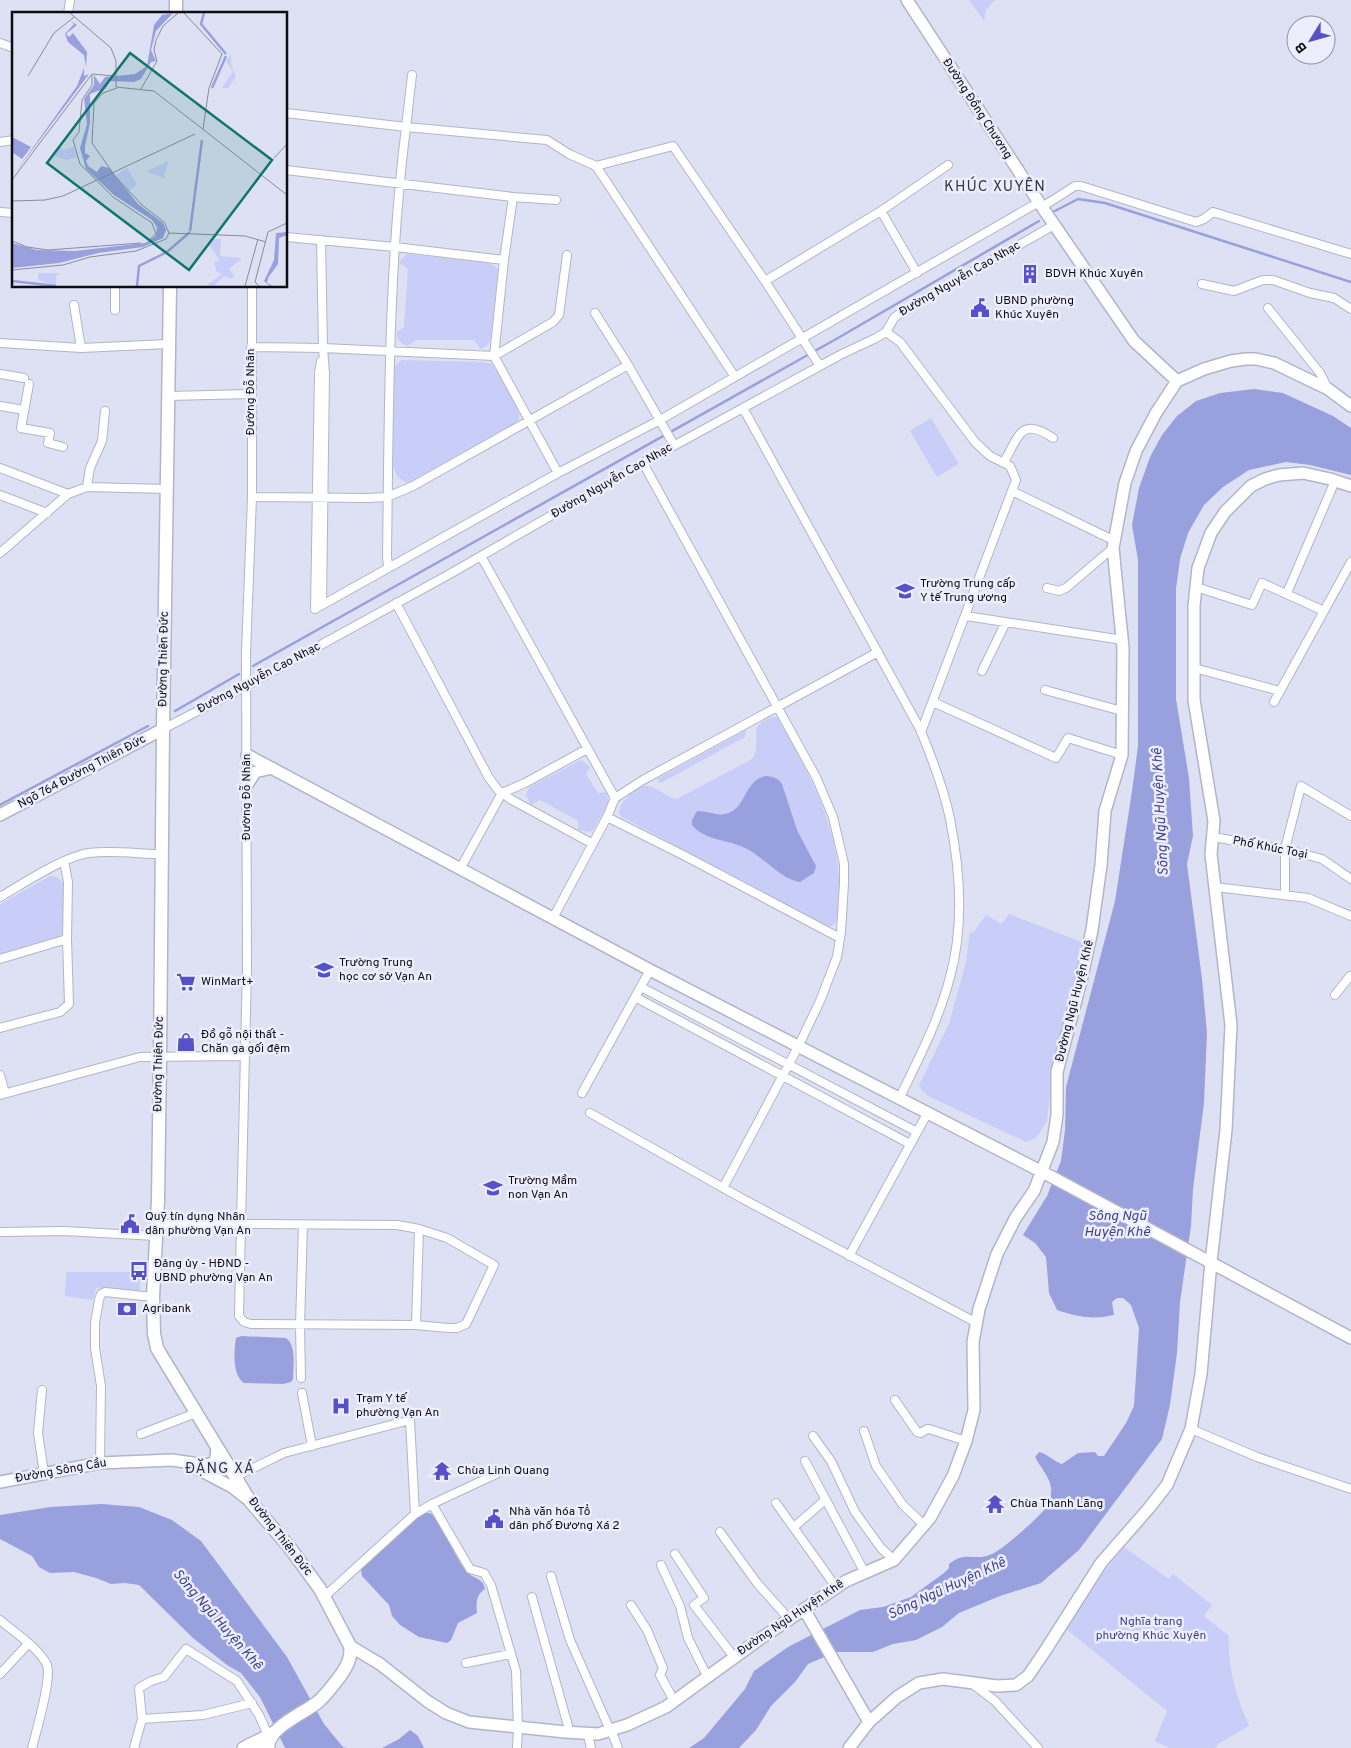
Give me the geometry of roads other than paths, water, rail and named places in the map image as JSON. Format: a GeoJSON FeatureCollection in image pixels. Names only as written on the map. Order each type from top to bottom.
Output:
{"type":"FeatureCollection","features":[{"type":"Feature","properties":{"kind":"main road","name":"Đường Thiên Đức"},"geometry":{"type":"LineString","coordinates":[[170,288],[160,1058],[153,1297],[154,1334],[157,1348],[250,1501],[308,1571],[350,1646]]}},
{"type":"Feature","properties":{"kind":"main road"},"geometry":{"type":"LineString","coordinates":[[268,1748],[271,1733],[327,1694],[346,1666],[351,1655],[350,1646]]}},
{"type":"Feature","properties":{"kind":"street","name":"Đường Đồng Chương"},"geometry":{"type":"LineString","coordinates":[[907,0],[1046,213],[1134,341],[1177,382]]}},
{"type":"Feature","properties":{"kind":"street"},"geometry":{"type":"LineString","coordinates":[[388,568],[387,497],[390,351],[395,247],[399,183],[412,75]]}},
{"type":"Feature","properties":{"kind":"street"},"geometry":{"type":"LineString","coordinates":[[288,113],[406,127],[547,140],[569,154],[596,166],[735,377]]}},
{"type":"Feature","properties":{"kind":"street"},"geometry":{"type":"LineString","coordinates":[[596,166],[673,146],[818,363]]}},
{"type":"Feature","properties":{"kind":"street"},"geometry":{"type":"LineString","coordinates":[[765,281],[880,211],[948,165]]}},
{"type":"Feature","properties":{"kind":"street"},"geometry":{"type":"LineString","coordinates":[[288,170],[513,197],[556,200]]}},
{"type":"Feature","properties":{"kind":"street"},"geometry":{"type":"LineString","coordinates":[[321,240],[323,348],[319,373],[320,498],[318,607],[558,473],[661,421],[735,377],[804,341],[917,274],[1046,213],[1075,186],[1081,186],[1196,222],[1213,212],[1351,254]]}},
{"type":"Feature","properties":{"kind":"street"},"geometry":{"type":"LineString","coordinates":[[513,197],[494,356],[558,473]]}},
{"type":"Feature","properties":{"kind":"street"},"geometry":{"type":"LineString","coordinates":[[880,211],[917,274]]}},
{"type":"Feature","properties":{"kind":"street","name":"Đường Nguyễn Cao Nhạc"},"geometry":{"type":"LineString","coordinates":[[163,729],[246,686],[481,556],[643,463],[673,442],[743,408],[818,363],[886,332],[894,318],[902,312],[1046,213]]}},
{"type":"Feature","properties":{"kind":"street"},"geometry":{"type":"LineString","coordinates":[[288,237],[504,260]]}},
{"type":"Feature","properties":{"kind":"street"},"geometry":{"type":"LineString","coordinates":[[251,347],[323,348],[494,356],[549,324],[559,315],[568,255]]}},
{"type":"Feature","properties":{"kind":"street"},"geometry":{"type":"LineString","coordinates":[[1202,284],[1234,290],[1263,280],[1273,280],[1310,293],[1334,298],[1351,309]]}},
{"type":"Feature","properties":{"kind":"street"},"geometry":{"type":"LineString","coordinates":[[114,310],[115,288]]}},
{"type":"Feature","properties":{"kind":"street","name":"Đường Đỗ Nhân"},"geometry":{"type":"LineString","coordinates":[[252,288],[252,497],[246,686],[246,967],[239,1316],[241,1320],[251,1324],[300,1325]]}},
{"type":"Feature","properties":{"kind":"street"},"geometry":{"type":"LineString","coordinates":[[74,305],[81,348]]}},
{"type":"Feature","properties":{"kind":"street"},"geometry":{"type":"LineString","coordinates":[[1268,308],[1320,373],[1328,389]]}},
{"type":"Feature","properties":{"kind":"street"},"geometry":{"type":"LineString","coordinates":[[595,312],[673,442]]}},
{"type":"Feature","properties":{"kind":"street"},"geometry":{"type":"LineString","coordinates":[[886,332],[900,342],[975,442],[990,456],[1010,466],[1016,480],[921,732]]}},
{"type":"Feature","properties":{"kind":"street"},"geometry":{"type":"LineString","coordinates":[[0,343],[81,348],[168,344]]}},
{"type":"Feature","properties":{"kind":"street"},"geometry":{"type":"LineString","coordinates":[[1177,382],[1217,364],[1256,359],[1274,363],[1328,389],[1351,406]]}},
{"type":"Feature","properties":{"kind":"street"},"geometry":{"type":"LineString","coordinates":[[252,497],[387,497],[413,486],[628,365]]}},
{"type":"Feature","properties":{"kind":"street"},"geometry":{"type":"LineString","coordinates":[[0,374],[26,381],[21,428],[50,433],[48,443],[63,447]]}},
{"type":"Feature","properties":{"kind":"street","name":"Đường Ngũ Huyện Khê"},"geometry":{"type":"LineString","coordinates":[[350,1646],[380,1664],[427,1701],[446,1713],[469,1722],[570,1733],[598,1734],[635,1722],[666,1707],[789,1619],[806,1613],[836,1587],[894,1560],[924,1525],[942,1499],[966,1441],[974,1410],[973,1342],[979,1310],[997,1254],[1016,1217],[1047,1175],[1057,1115],[1057,1072],[1081,981],[1092,930],[1101,865],[1105,811],[1122,755],[1122,640],[1114,545],[1124,483],[1136,450],[1156,413],[1177,382]]}},
{"type":"Feature","properties":{"kind":"street"},"geometry":{"type":"LineString","coordinates":[[168,396],[251,394]]}},
{"type":"Feature","properties":{"kind":"street"},"geometry":{"type":"LineString","coordinates":[[0,406],[24,410]]}},
{"type":"Feature","properties":{"kind":"street"},"geometry":{"type":"LineString","coordinates":[[743,408],[921,732],[936,769],[950,819],[957,868],[958,916],[955,956],[945,995],[931,1031],[899,1099]]}},
{"type":"Feature","properties":{"kind":"street"},"geometry":{"type":"LineString","coordinates":[[87,487],[90,468],[102,440],[105,411]]}},
{"type":"Feature","properties":{"kind":"street"},"geometry":{"type":"LineString","coordinates":[[1004,462],[1024,430],[1030,428],[1043,432],[1053,438]]}},
{"type":"Feature","properties":{"kind":"street"},"geometry":{"type":"LineString","coordinates":[[643,463],[816,777],[836,826],[844,864],[840,938],[833,970],[798,1047],[723,1188]]}},
{"type":"Feature","properties":{"kind":"street"},"geometry":{"type":"LineString","coordinates":[[0,468],[68,494]]}},
{"type":"Feature","properties":{"kind":"street"},"geometry":{"type":"LineString","coordinates":[[849,1748],[868,1722],[919,1682],[943,1680],[997,1686],[1016,1685],[1028,1676],[1101,1563],[1150,1508],[1167,1485],[1192,1430],[1201,1374],[1226,1130],[1231,1025],[1211,854],[1214,821],[1194,700],[1198,568],[1211,533],[1225,512],[1251,486],[1264,479],[1279,475],[1303,474],[1335,480],[1351,486]]}},
{"type":"Feature","properties":{"kind":"street"},"geometry":{"type":"LineString","coordinates":[[1287,594],[1335,480]]}},
{"type":"Feature","properties":{"kind":"street"},"geometry":{"type":"LineString","coordinates":[[0,553],[68,494],[87,487],[167,489]]}},
{"type":"Feature","properties":{"kind":"street"},"geometry":{"type":"LineString","coordinates":[[1012,491],[1114,545],[1066,588],[1059,591],[1047,588]]}},
{"type":"Feature","properties":{"kind":"street"},"geometry":{"type":"LineString","coordinates":[[0,495],[46,513]]}},
{"type":"Feature","properties":{"kind":"street"},"geometry":{"type":"LineString","coordinates":[[481,556],[615,798]]}},
{"type":"Feature","properties":{"kind":"street"},"geometry":{"type":"LineString","coordinates":[[1274,702],[1351,562]]}},
{"type":"Feature","properties":{"kind":"street"},"geometry":{"type":"LineString","coordinates":[[1196,587],[1252,605],[1262,583],[1324,610]]}},
{"type":"Feature","properties":{"kind":"street"},"geometry":{"type":"LineString","coordinates":[[396,603],[489,778],[502,793],[512,800],[593,844]]}},
{"type":"Feature","properties":{"kind":"street"},"geometry":{"type":"LineString","coordinates":[[966,616],[1122,640]]}},
{"type":"Feature","properties":{"kind":"street"},"geometry":{"type":"LineString","coordinates":[[982,671],[1006,622]]}},
{"type":"Feature","properties":{"kind":"street"},"geometry":{"type":"LineString","coordinates":[[553,918],[607,818],[615,798],[643,780],[750,720],[778,708],[878,652]]}},
{"type":"Feature","properties":{"kind":"street"},"geometry":{"type":"LineString","coordinates":[[1194,668],[1280,691]]}},
{"type":"Feature","properties":{"kind":"street"},"geometry":{"type":"LineString","coordinates":[[1044,690],[1122,711]]}},
{"type":"Feature","properties":{"kind":"street"},"geometry":{"type":"LineString","coordinates":[[933,702],[1056,758],[1068,738],[1122,755]]}},
{"type":"Feature","properties":{"kind":"street","name":"Ngõ 764 Đường Thiên Đức"},"geometry":{"type":"LineString","coordinates":[[0,816],[163,729]]}},
{"type":"Feature","properties":{"kind":"street"},"geometry":{"type":"LineString","coordinates":[[460,869],[502,793],[525,783],[587,748]]}},
{"type":"Feature","properties":{"kind":"street"},"geometry":{"type":"LineString","coordinates":[[247,755],[650,970],[1212,1262],[1351,1338]]}},
{"type":"Feature","properties":{"kind":"street"},"geometry":{"type":"LineString","coordinates":[[247,785],[255,772],[272,768]]}},
{"type":"Feature","properties":{"kind":"street"},"geometry":{"type":"LineString","coordinates":[[1285,895],[1285,849],[1301,786],[1351,816]]}},
{"type":"Feature","properties":{"kind":"street"},"geometry":{"type":"LineString","coordinates":[[607,818],[683,855],[840,938]]}},
{"type":"Feature","properties":{"kind":"street","name":"Phố Khúc Toại"},"geometry":{"type":"LineString","coordinates":[[1213,837],[1285,849],[1322,858],[1351,879]]}},
{"type":"Feature","properties":{"kind":"street"},"geometry":{"type":"LineString","coordinates":[[0,897],[64,861],[81,855],[93,853],[162,854]]}},
{"type":"Feature","properties":{"kind":"street"},"geometry":{"type":"LineString","coordinates":[[0,1028],[60,1012],[66,1008],[70,999],[67,939],[68,882],[64,861]]}},
{"type":"Feature","properties":{"kind":"street"},"geometry":{"type":"LineString","coordinates":[[1215,887],[1308,898],[1351,916]]}},
{"type":"Feature","properties":{"kind":"street"},"geometry":{"type":"LineString","coordinates":[[0,959],[67,939]]}},
{"type":"Feature","properties":{"kind":"street"},"geometry":{"type":"LineString","coordinates":[[582,1093],[650,970]]}},
{"type":"Feature","properties":{"kind":"street"},"geometry":{"type":"LineString","coordinates":[[1335,995],[1351,975]]}},
{"type":"Feature","properties":{"kind":"street"},"geometry":{"type":"LineString","coordinates":[[641,987],[917,1132]]}},
{"type":"Feature","properties":{"kind":"street"},"geometry":{"type":"LineString","coordinates":[[635,998],[910,1144]]}},
{"type":"Feature","properties":{"kind":"street"},"geometry":{"type":"LineString","coordinates":[[0,1075],[2,1094],[140,1057],[244,1056]]}},
{"type":"Feature","properties":{"kind":"street"},"geometry":{"type":"LineString","coordinates":[[590,1113],[723,1188],[977,1323]]}},
{"type":"Feature","properties":{"kind":"street"},"geometry":{"type":"LineString","coordinates":[[849,1256],[927,1114]]}},
{"type":"Feature","properties":{"kind":"street"},"geometry":{"type":"LineString","coordinates":[[0,1232],[156,1230],[241,1224],[396,1226],[418,1228],[447,1238],[494,1265],[466,1324],[462,1326],[448,1328],[416,1325],[300,1325]]}},
{"type":"Feature","properties":{"kind":"street"},"geometry":{"type":"LineString","coordinates":[[301,1378],[300,1325],[303,1225]]}},
{"type":"Feature","properties":{"kind":"street"},"geometry":{"type":"LineString","coordinates":[[416,1325],[418,1228]]}},
{"type":"Feature","properties":{"kind":"street"},"geometry":{"type":"LineString","coordinates":[[100,1463],[101,1386],[95,1348],[95,1323],[99,1300],[101,1294],[105,1292],[153,1297]]}},
{"type":"Feature","properties":{"kind":"street"},"geometry":{"type":"LineString","coordinates":[[42,1390],[38,1433],[44,1474]]}},
{"type":"Feature","properties":{"kind":"street"},"geometry":{"type":"LineString","coordinates":[[302,1393],[312,1446]]}},
{"type":"Feature","properties":{"kind":"street"},"geometry":{"type":"LineString","coordinates":[[895,1400],[917,1432],[921,1433],[926,1429],[966,1441]]}},
{"type":"Feature","properties":{"kind":"street"},"geometry":{"type":"LineString","coordinates":[[141,1434],[196,1413]]}},
{"type":"Feature","properties":{"kind":"street"},"geometry":{"type":"LineString","coordinates":[[235,1477],[284,1453],[410,1420],[415,1514]]}},
{"type":"Feature","properties":{"kind":"street"},"geometry":{"type":"LineString","coordinates":[[1192,1430],[1257,1456],[1351,1489]]}},
{"type":"Feature","properties":{"kind":"street"},"geometry":{"type":"LineString","coordinates":[[864,1431],[876,1466],[903,1504],[924,1525]]}},
{"type":"Feature","properties":{"kind":"street"},"geometry":{"type":"LineString","coordinates":[[813,1436],[831,1461],[855,1512],[881,1548],[894,1560]]}},
{"type":"Feature","properties":{"kind":"street","name":"Đường Sông Cầu"},"geometry":{"type":"LineString","coordinates":[[0,1482],[100,1463],[172,1460],[210,1464],[217,1457],[217,1448]]}},
{"type":"Feature","properties":{"kind":"street"},"geometry":{"type":"LineString","coordinates":[[805,1461],[865,1573]]}},
{"type":"Feature","properties":{"kind":"street","name":"Đường Sông Cầu"},"geometry":{"type":"LineString","coordinates":[[183,1462],[232,1487],[250,1501]]}},
{"type":"Feature","properties":{"kind":"street"},"geometry":{"type":"LineString","coordinates":[[324,1597],[415,1514],[432,1504],[507,1469]]}},
{"type":"Feature","properties":{"kind":"street"},"geometry":{"type":"LineString","coordinates":[[794,1527],[825,1500]]}},
{"type":"Feature","properties":{"kind":"street"},"geometry":{"type":"LineString","coordinates":[[776,1503],[836,1587]]}},
{"type":"Feature","properties":{"kind":"street"},"geometry":{"type":"LineString","coordinates":[[432,1504],[470,1569],[484,1573],[487,1577],[516,1671],[518,1727],[516,1748]]}},
{"type":"Feature","properties":{"kind":"street"},"geometry":{"type":"LineString","coordinates":[[720,1532],[757,1583],[789,1619]]}},
{"type":"Feature","properties":{"kind":"street"},"geometry":{"type":"LineString","coordinates":[[675,1554],[704,1598],[694,1605],[734,1657]]}},
{"type":"Feature","properties":{"kind":"street"},"geometry":{"type":"LineString","coordinates":[[661,1565],[680,1606],[688,1638],[707,1676]]}},
{"type":"Feature","properties":{"kind":"street"},"geometry":{"type":"LineString","coordinates":[[551,1576],[570,1640],[618,1748]]}},
{"type":"Feature","properties":{"kind":"street"},"geometry":{"type":"LineString","coordinates":[[532,1597],[570,1733]]}},
{"type":"Feature","properties":{"kind":"street"},"geometry":{"type":"LineString","coordinates":[[632,1605],[647,1630],[663,1668],[660,1675],[674,1701]]}},
{"type":"Feature","properties":{"kind":"street"},"geometry":{"type":"LineString","coordinates":[[806,1613],[868,1722]]}},
{"type":"Feature","properties":{"kind":"street"},"geometry":{"type":"LineString","coordinates":[[0,1620],[37,1652],[48,1667],[46,1689],[32,1748]]}},
{"type":"Feature","properties":{"kind":"street"},"geometry":{"type":"LineString","coordinates":[[0,1674],[28,1644]]}},
{"type":"Feature","properties":{"kind":"street"},"geometry":{"type":"LineString","coordinates":[[134,1748],[142,1719],[139,1688],[151,1681],[164,1677],[186,1649],[237,1681],[252,1703],[271,1733],[251,1747]]}},
{"type":"Feature","properties":{"kind":"street"},"geometry":{"type":"LineString","coordinates":[[466,1663],[511,1654]]}},
{"type":"Feature","properties":{"kind":"street"},"geometry":{"type":"LineString","coordinates":[[972,1684],[995,1701],[1038,1748]]}},
{"type":"Feature","properties":{"kind":"street"},"geometry":{"type":"LineString","coordinates":[[142,1719],[204,1715],[252,1703]]}},
{"type":"Feature","properties":{"kind":"street"},"geometry":{"type":"LineString","coordinates":[[588,1734],[591,1748]]}},
{"type":"Feature","properties":{"kind":"water","name":"Sông Ngũ Huyện Khê"},"geometry":{"type":"Polygon","coordinates":[[[1254,389],[1283,393],[1333,416],[1351,428],[1351,475],[1310,465],[1286,462],[1249,470],[1223,487],[1204,505],[1188,533],[1180,559],[1176,589],[1176,699],[1189,778],[1193,836],[1187,864],[1207,1033],[1204,1103],[1193,1189],[1191,1226],[1180,1302],[1177,1353],[1170,1405],[1162,1439],[1079,1550],[1041,1583],[1000,1596],[959,1613],[942,1627],[916,1640],[893,1644],[873,1652],[836,1652],[808,1664],[795,1682],[771,1706],[756,1730],[739,1748],[689,1748],[704,1738],[745,1689],[754,1671],[788,1647],[860,1610],[883,1607],[911,1597],[944,1573],[949,1568],[949,1564],[955,1560],[966,1557],[986,1556],[1004,1546],[1038,1517],[1049,1502],[1050,1484],[1035,1457],[1039,1452],[1062,1464],[1078,1453],[1095,1452],[1098,1456],[1104,1456],[1126,1423],[1134,1406],[1139,1328],[1131,1305],[1123,1298],[1117,1298],[1112,1302],[1114,1315],[1098,1317],[1079,1316],[1057,1310],[1049,1293],[1046,1257],[1035,1243],[1023,1235],[1047,1196],[1061,1161],[1065,1130],[1066,1087],[1115,901],[1138,746],[1138,560],[1132,525],[1139,488],[1150,457],[1162,435],[1177,416],[1196,401],[1220,393],[1254,389]]]}},
{"type":"Feature","properties":{"kind":"water"},"geometry":{"type":"Polygon","coordinates":[[[767,776],[776,778],[782,784],[797,830],[816,866],[814,873],[800,882],[786,877],[759,856],[745,848],[703,834],[692,825],[692,820],[697,811],[723,814],[732,811],[738,807],[754,782],[759,778],[767,776]]]}},
{"type":"Feature","properties":{"kind":"water"},"geometry":{"type":"Polygon","coordinates":[[[241,1336],[286,1338],[293,1351],[293,1379],[291,1382],[283,1384],[244,1383],[237,1374],[235,1362],[236,1338],[241,1336]]]}},
{"type":"Feature","properties":{"kind":"water","name":"Sông Ngũ Huyện Khê"},"geometry":{"type":"Polygon","coordinates":[[[102,1504],[139,1507],[172,1520],[201,1541],[287,1657],[324,1724],[343,1747],[347,1748],[285,1748],[260,1697],[241,1673],[227,1665],[193,1638],[139,1585],[111,1584],[74,1572],[50,1573],[39,1567],[32,1556],[0,1539],[0,1515],[50,1507],[102,1504]]]}},
{"type":"Feature","properties":{"kind":"water"},"geometry":{"type":"Polygon","coordinates":[[[424,1513],[430,1513],[434,1516],[468,1574],[480,1580],[485,1589],[477,1600],[477,1613],[458,1623],[451,1640],[447,1643],[419,1637],[400,1625],[392,1616],[389,1605],[362,1576],[362,1566],[424,1513]]]}},
{"type":"Feature","properties":{"kind":"water"},"geometry":{"type":"Polygon","coordinates":[[[410,1730],[418,1736],[424,1748],[382,1748],[399,1739],[410,1730]]]}},
{"type":"Feature","properties":{"kind":"waterway"},"geometry":{"type":"LineString","coordinates":[[1051,213],[1078,199],[1105,203],[1351,282]]}},
{"type":"Feature","properties":{"kind":"waterway"},"geometry":{"type":"LineString","coordinates":[[253,666],[838,338],[1039,221]]}},
{"type":"Feature","properties":{"kind":"waterway"},"geometry":{"type":"LineString","coordinates":[[175,711],[239,674]]}},
{"type":"Feature","properties":{"kind":"waterway"},"geometry":{"type":"LineString","coordinates":[[0,805],[148,726]]}},
{"type":"Feature","properties":{"kind":"place","name":"BDVH Khúc Xuyên"},"geometry":{"type":"Point","coordinates":[1030,274]}},
{"type":"Feature","properties":{"kind":"place","name":"UBND phường Khúc Xuyên"},"geometry":{"type":"Point","coordinates":[980,308]}},
{"type":"Feature","properties":{"kind":"place","name":"Trường Trung cấp Y tế Trung ương"},"geometry":{"type":"Point","coordinates":[905,591]}},
{"type":"Feature","properties":{"kind":"place","name":"Trường Trung học cơ sở Vạn An"},"geometry":{"type":"Point","coordinates":[324,970]}},
{"type":"Feature","properties":{"kind":"place","name":"WinMart+"},"geometry":{"type":"Point","coordinates":[186,982]}},
{"type":"Feature","properties":{"kind":"place","name":"Đồ gỗ nội thất - Chăn ga gối đệm"},"geometry":{"type":"Point","coordinates":[186,1042]}},
{"type":"Feature","properties":{"kind":"place","name":"Trường Mầm non Vạn An"},"geometry":{"type":"Point","coordinates":[493,1188]}},
{"type":"Feature","properties":{"kind":"place","name":"Quỹ tín dụng Nhân dân phường Vạn An"},"geometry":{"type":"Point","coordinates":[130,1224]}},
{"type":"Feature","properties":{"kind":"place","name":"Đảng ủy - HĐND - UBND phường Vạn An"},"geometry":{"type":"Point","coordinates":[139,1271]}},
{"type":"Feature","properties":{"kind":"place","name":"Agribank"},"geometry":{"type":"Point","coordinates":[127,1309]}},
{"type":"Feature","properties":{"kind":"place","name":"Trạm Y tế phường Vạn An"},"geometry":{"type":"Point","coordinates":[341,1406]}},
{"type":"Feature","properties":{"kind":"place","name":"Chùa Linh Quang"},"geometry":{"type":"Point","coordinates":[442,1471]}},
{"type":"Feature","properties":{"kind":"place","name":"Chùa Thanh Lãng"},"geometry":{"type":"Point","coordinates":[995,1504]}},
{"type":"Feature","properties":{"kind":"place","name":"Nhà văn hóa Tổ dân phố Đương Xá 2"},"geometry":{"type":"Point","coordinates":[494,1519]}},
{"type":"Feature","properties":{"kind":"district","name":"KHÚC XUYÊN"},"geometry":{"type":"Point","coordinates":[995,187]}},
{"type":"Feature","properties":{"kind":"district","name":"ĐẶNG XÁ"},"geometry":{"type":"Point","coordinates":[220,1469]}},
{"type":"Feature","properties":{"kind":"park label","name":"Nghĩa trang phường Khúc Xuyên"},"geometry":{"type":"Point","coordinates":[1151,1629]}}]}
